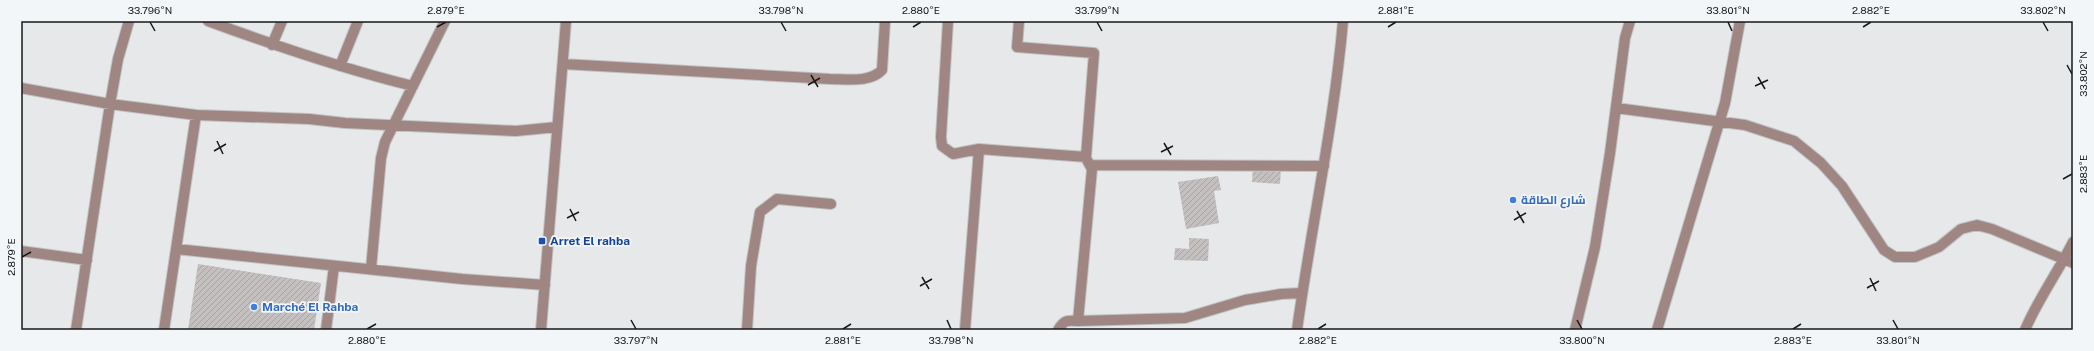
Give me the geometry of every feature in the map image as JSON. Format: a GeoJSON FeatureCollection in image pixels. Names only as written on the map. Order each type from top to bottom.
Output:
{"type":"FeatureCollection","features":[{"type":"Feature","properties":{"kind":"street"},"geometry":{"type":"LineString","coordinates":[[76,330],[110,104],[118,59],[129,21]]}},
{"type":"Feature","properties":{"kind":"street"},"geometry":{"type":"LineString","coordinates":[[208,21],[272,45],[413,86]]}},
{"type":"Feature","properties":{"kind":"street"},"geometry":{"type":"LineString","coordinates":[[272,45],[282,21]]}},
{"type":"Feature","properties":{"kind":"street"},"geometry":{"type":"LineString","coordinates":[[340,66],[358,21]]}},
{"type":"Feature","properties":{"kind":"street"},"geometry":{"type":"LineString","coordinates":[[371,270],[381,158],[385,142],[445,21]]}},
{"type":"Feature","properties":{"kind":"street"},"geometry":{"type":"LineString","coordinates":[[541,330],[566,21]]}},
{"type":"Feature","properties":{"kind":"street"},"geometry":{"type":"LineString","coordinates":[[563,64],[830,79],[864,78],[876,76],[882,70],[885,21]]}},
{"type":"Feature","properties":{"kind":"street"},"geometry":{"type":"LineString","coordinates":[[948,21],[941,137],[942,146],[953,154],[979,149],[1088,161],[1324,166]]}},
{"type":"Feature","properties":{"kind":"street"},"geometry":{"type":"LineString","coordinates":[[1019,21],[1017,47],[1094,53],[1088,161],[1092,169],[1078,321]]}},
{"type":"Feature","properties":{"kind":"street"},"geometry":{"type":"LineString","coordinates":[[1297,330],[1324,166],[1340,57],[1343,21]]}},
{"type":"Feature","properties":{"kind":"street"},"geometry":{"type":"LineString","coordinates":[[1575,330],[1596,247],[1625,38],[1630,21]]}},
{"type":"Feature","properties":{"kind":"street"},"geometry":{"type":"LineString","coordinates":[[1657,330],[1706,171],[1718,123],[1725,103],[1740,21]]}},
{"type":"Feature","properties":{"kind":"street"},"geometry":{"type":"LineString","coordinates":[[21,88],[110,104],[196,115],[516,131],[557,127]]}},
{"type":"Feature","properties":{"kind":"street"},"geometry":{"type":"LineString","coordinates":[[1616,108],[1718,123],[1746,125],[1794,141],[1821,163],[1842,186],[1884,250],[1895,257],[1915,257],[1938,247],[1961,229],[1977,225],[1992,229],[2069,261]]}},
{"type":"Feature","properties":{"kind":"street"},"geometry":{"type":"LineString","coordinates":[[164,330],[196,115]]}},
{"type":"Feature","properties":{"kind":"street"},"geometry":{"type":"LineString","coordinates":[[965,330],[979,149]]}},
{"type":"Feature","properties":{"kind":"street"},"geometry":{"type":"LineString","coordinates":[[747,330],[751,266],[760,212],[777,199],[831,204]]}},
{"type":"Feature","properties":{"kind":"street"},"geometry":{"type":"LineString","coordinates":[[2025,330],[2042,295],[2069,261],[2073,242]]}},
{"type":"Feature","properties":{"kind":"street"},"geometry":{"type":"LineString","coordinates":[[176,249],[462,279],[544,285]]}},
{"type":"Feature","properties":{"kind":"street"},"geometry":{"type":"LineString","coordinates":[[21,251],[86,260]]}},
{"type":"Feature","properties":{"kind":"street"},"geometry":{"type":"LineString","coordinates":[[326,330],[334,266]]}},
{"type":"Feature","properties":{"kind":"street"},"geometry":{"type":"LineString","coordinates":[[1058,330],[1063,322],[1067,320],[1185,318],[1245,300],[1281,294],[1302,293]]}},
{"type":"Feature","properties":{"kind":"building"},"geometry":{"type":"Polygon","coordinates":[[[1253,167],[1281,169],[1280,184],[1252,182],[1253,167]]]}},
{"type":"Feature","properties":{"kind":"building"},"geometry":{"type":"Polygon","coordinates":[[[1218,176],[1221,190],[1214,191],[1219,223],[1186,229],[1178,182],[1218,176]]]}},
{"type":"Feature","properties":{"kind":"building"},"geometry":{"type":"Polygon","coordinates":[[[1189,238],[1209,239],[1208,261],[1174,260],[1175,248],[1189,249],[1189,238]]]}},
{"type":"Feature","properties":{"kind":"building","name":"Marché El Rahba"},"geometry":{"type":"Polygon","coordinates":[[[198,264],[321,283],[314,330],[188,330],[198,264]]]}},
{"type":"Feature","properties":{"kind":"place","name":"شارع الطاقة"},"geometry":{"type":"Point","coordinates":[1513,200]}},
{"type":"Feature","properties":{"kind":"place","name":"Arret El rahba"},"geometry":{"type":"Point","coordinates":[542,241]}},
{"type":"Feature","properties":{"kind":"place","name":"Marché El Rahba"},"geometry":{"type":"Point","coordinates":[254,307]}}]}
